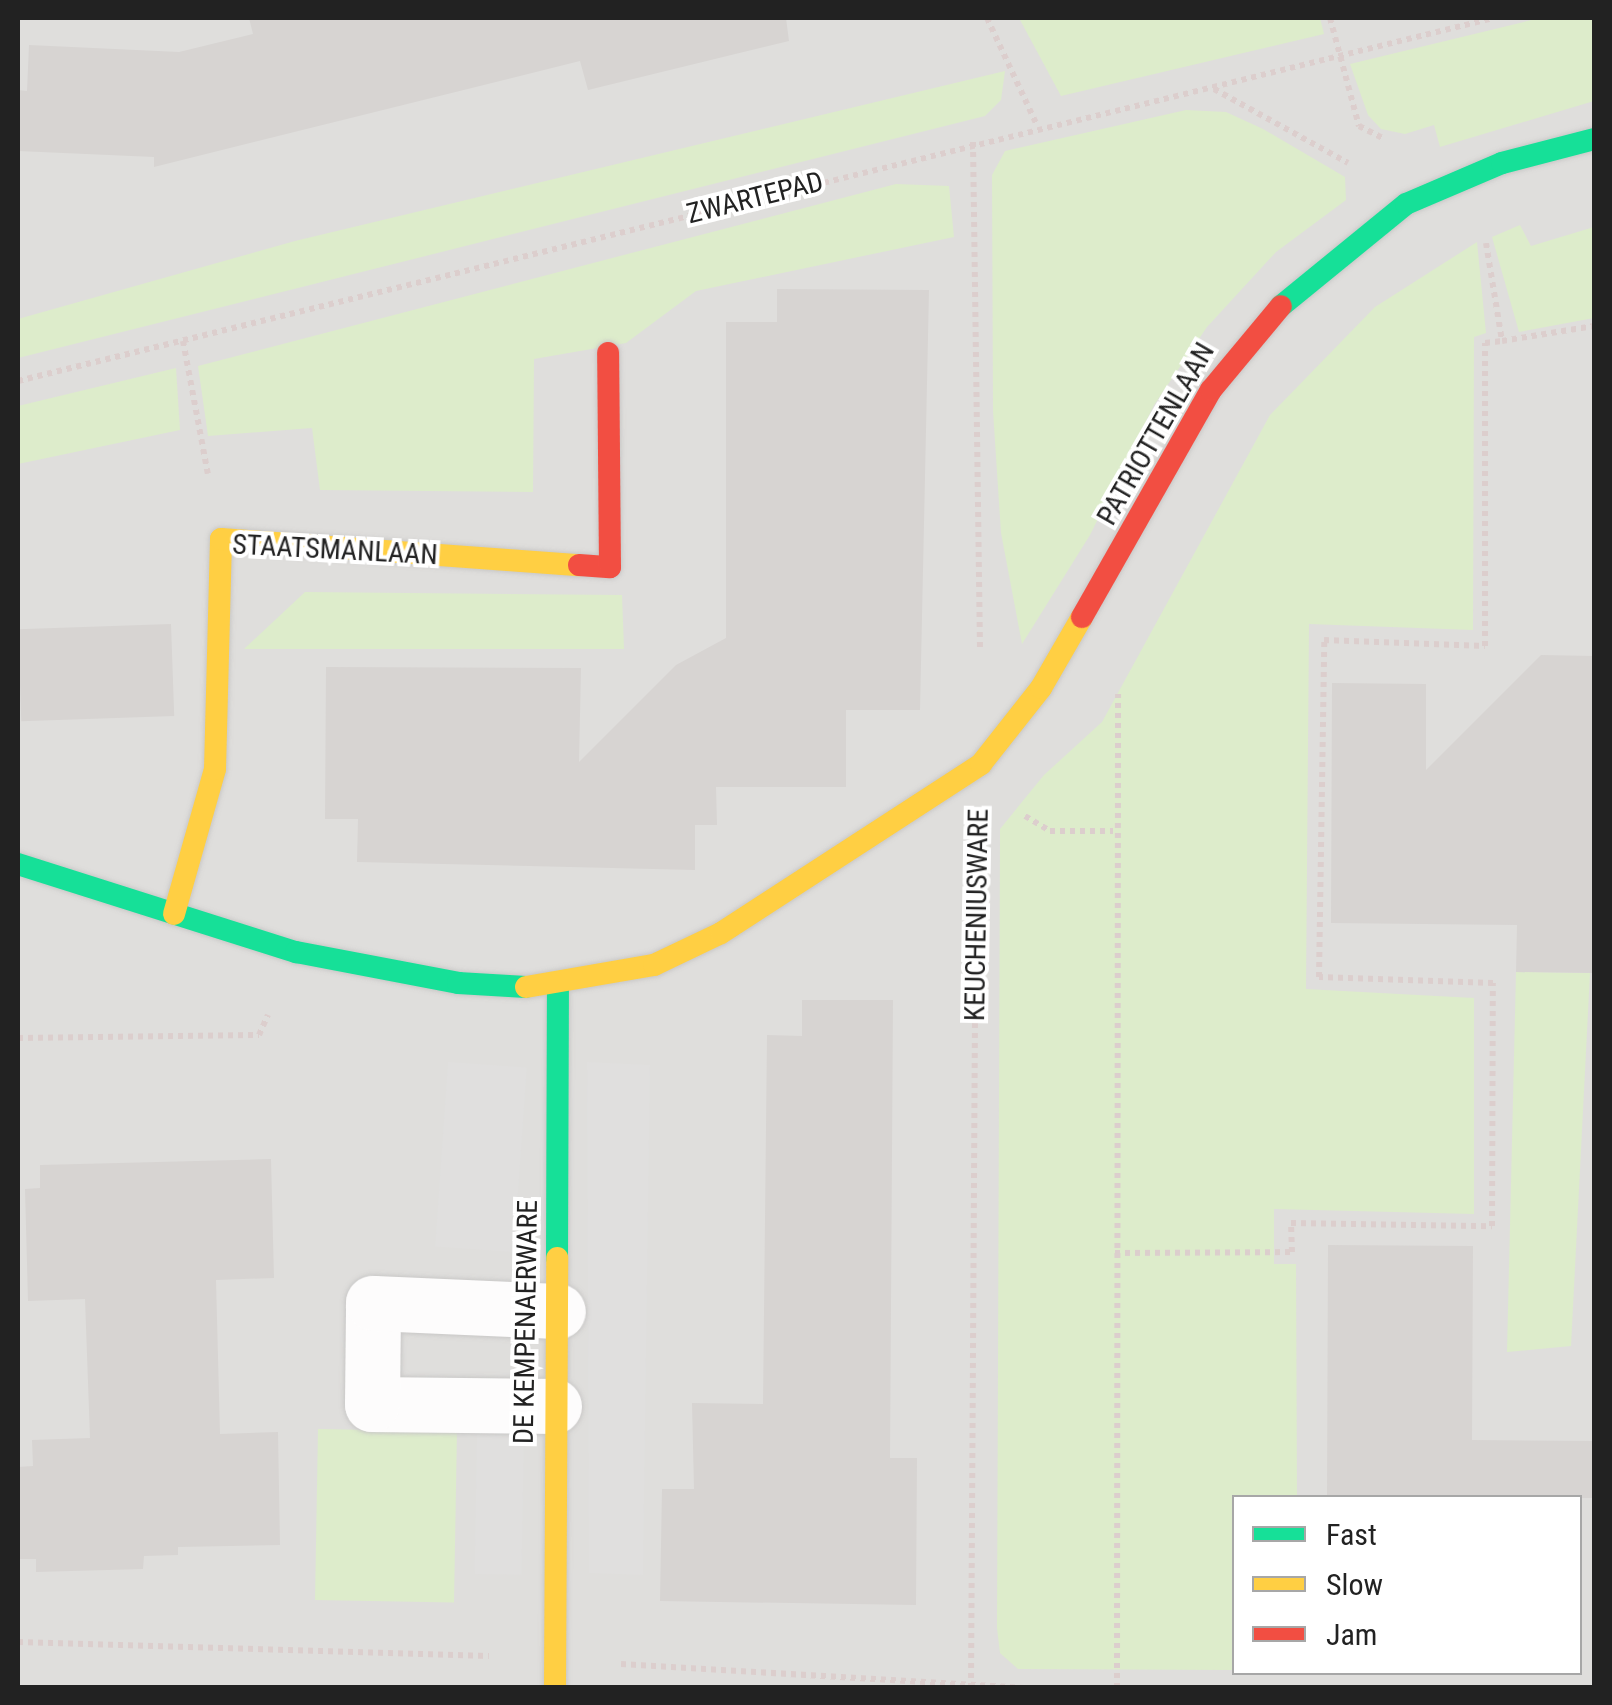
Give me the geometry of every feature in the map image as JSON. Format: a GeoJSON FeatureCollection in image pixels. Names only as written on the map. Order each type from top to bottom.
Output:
{"type":"FeatureCollection","features":[{"type":"Feature","properties":{"kind":"street","name":"PATRIOTTENLAAN"},"geometry":{"type":"LineString","coordinates":[[982,764],[1041,688],[1211,390],[1258,327],[1300,284],[1406,204],[1474,175],[1594,139]]}},
{"type":"Feature","properties":{"kind":"street","name":"STAATSMANLAAN"},"geometry":{"type":"LineString","coordinates":[[174,914],[215,769],[221,539],[610,567],[608,353]]}},
{"type":"Feature","properties":{"kind":"street"},"geometry":{"type":"LineString","coordinates":[[18,864],[296,952],[509,990],[558,986],[654,965],[721,933],[982,764]]}},
{"type":"Feature","properties":{"kind":"street","name":"DE KEMPENAERWARE"},"geometry":{"type":"LineString","coordinates":[[555,1688],[558,986]]}},
{"type":"Feature","properties":{"kind":"street"},"geometry":{"type":"LineString","coordinates":[[554,1406],[372,1404],[373,1303],[558,1311]]}},
{"type":"Feature","properties":{"kind":"path"},"geometry":{"type":"LineString","coordinates":[[987,18],[1036,125]]}},
{"type":"Feature","properties":{"kind":"path"},"geometry":{"type":"LineString","coordinates":[[1330,18],[1359,126],[1402,146],[1425,140],[1442,188]]}},
{"type":"Feature","properties":{"kind":"path","name":"ZWARTEPAD"},"geometry":{"type":"LineString","coordinates":[[18,381],[1036,125],[1213,88],[1494,18]]}},
{"type":"Feature","properties":{"kind":"path"},"geometry":{"type":"LineString","coordinates":[[1213,88],[1310,136],[1406,204]]}},
{"type":"Feature","properties":{"kind":"path","name":"KEUCHENIUSWARE"},"geometry":{"type":"LineString","coordinates":[[971,1687],[975,818],[982,764],[973,142]]}},
{"type":"Feature","properties":{"kind":"path"},"geometry":{"type":"LineString","coordinates":[[1474,175],[1502,341]]}},
{"type":"Feature","properties":{"kind":"path"},"geometry":{"type":"LineString","coordinates":[[1115,1254],[1292,1252],[1291,1223],[1492,1226],[1493,983],[1319,978],[1324,640],[1486,646],[1485,342],[1594,326]]}},
{"type":"Feature","properties":{"kind":"path"},"geometry":{"type":"LineString","coordinates":[[183,341],[221,539]]}},
{"type":"Feature","properties":{"kind":"path"},"geometry":{"type":"LineString","coordinates":[[1117,1688],[1113,830],[1118,677]]}},
{"type":"Feature","properties":{"kind":"path"},"geometry":{"type":"LineString","coordinates":[[982,764],[997,800],[1050,831],[1113,830]]}},
{"type":"Feature","properties":{"kind":"path"},"geometry":{"type":"LineString","coordinates":[[18,1038],[259,1035],[296,952]]}},
{"type":"Feature","properties":{"kind":"path"},"geometry":{"type":"LineString","coordinates":[[971,1687],[1024,1688]]}},
{"type":"Feature","properties":{"kind":"shaded area"},"geometry":{"type":"Polygon","coordinates":[[[18,18],[1594,18],[1594,1687],[18,1687],[18,18]]]}},
{"type":"Feature","properties":{"kind":"shaded area"},"geometry":{"type":"Polygon","coordinates":[[[448,1062],[527,1068],[514,1252],[435,1247],[448,1062]]]}},
{"type":"Feature","properties":{"kind":"shaded area"},"geometry":{"type":"Polygon","coordinates":[[[587,1062],[650,1065],[643,1575],[589,1573],[587,1062]]]}},
{"type":"Feature","properties":{"kind":"shaded area"},"geometry":{"type":"Polygon","coordinates":[[[477,1433],[524,1434],[522,1575],[475,1574],[477,1433]]]}},
{"type":"Feature","properties":{"kind":"green space"},"geometry":{"type":"Polygon","coordinates":[[[1019,18],[1320,18],[1324,34],[1061,96],[1019,18]]]}},
{"type":"Feature","properties":{"kind":"green space"},"geometry":{"type":"Polygon","coordinates":[[[1540,18],[1594,18],[1594,101],[1440,147],[1434,125],[1405,134],[1381,129],[1368,115],[1350,64],[1540,18]]]}},
{"type":"Feature","properties":{"kind":"green space"},"geometry":{"type":"Polygon","coordinates":[[[1005,71],[1001,100],[985,116],[18,358],[18,319],[295,241],[1005,71]]]}},
{"type":"Feature","properties":{"kind":"green space"},"geometry":{"type":"Polygon","coordinates":[[[1186,110],[1226,112],[1263,129],[1345,177],[1346,200],[1276,252],[1207,327],[1154,405],[1090,535],[1022,644],[1001,533],[993,411],[992,175],[1005,151],[1186,110]]]}},
{"type":"Feature","properties":{"kind":"green space"},"geometry":{"type":"Polygon","coordinates":[[[896,184],[949,186],[954,237],[696,291],[626,343],[534,359],[533,492],[320,490],[312,428],[208,436],[198,366],[896,184]]]}},
{"type":"Feature","properties":{"kind":"green space"},"geometry":{"type":"Polygon","coordinates":[[[1520,225],[1531,246],[1594,227],[1594,318],[1519,332],[1492,237],[1520,225]]]}},
{"type":"Feature","properties":{"kind":"green space"},"geometry":{"type":"Polygon","coordinates":[[[1477,242],[1486,333],[1474,337],[1473,630],[1309,624],[1306,989],[1474,998],[1474,1214],[1274,1209],[1274,1264],[1296,1264],[1297,1495],[1232,1495],[1232,1670],[1018,1669],[1000,1653],[997,1628],[1000,829],[1044,775],[1102,722],[1270,415],[1375,307],[1477,242]]]}},
{"type":"Feature","properties":{"kind":"green space"},"geometry":{"type":"Polygon","coordinates":[[[176,368],[180,430],[18,464],[18,406],[176,368]]]}},
{"type":"Feature","properties":{"kind":"green space"},"geometry":{"type":"Polygon","coordinates":[[[305,592],[622,595],[624,649],[244,649],[305,592]]]}},
{"type":"Feature","properties":{"kind":"green space"},"geometry":{"type":"Polygon","coordinates":[[[1516,972],[1590,973],[1571,1346],[1507,1352],[1516,972]]]}},
{"type":"Feature","properties":{"kind":"green space"},"geometry":{"type":"Polygon","coordinates":[[[318,1429],[457,1431],[454,1602],[315,1600],[318,1429]]]}},
{"type":"Feature","properties":{"kind":"building"},"geometry":{"type":"Polygon","coordinates":[[[249,18],[786,18],[789,41],[588,90],[580,61],[154,167],[154,157],[18,151],[18,90],[27,91],[29,45],[179,52],[253,34],[249,18]]]}},
{"type":"Feature","properties":{"kind":"building"},"geometry":{"type":"Polygon","coordinates":[[[777,289],[929,290],[920,710],[846,710],[846,787],[716,787],[717,825],[695,825],[695,870],[357,862],[358,819],[325,819],[326,667],[581,668],[579,762],[676,665],[726,638],[726,322],[777,322],[777,289]]]}},
{"type":"Feature","properties":{"kind":"building"},"geometry":{"type":"Polygon","coordinates":[[[171,624],[174,716],[21,721],[18,629],[171,624]]]}},
{"type":"Feature","properties":{"kind":"building"},"geometry":{"type":"Polygon","coordinates":[[[1541,655],[1594,656],[1594,973],[1516,972],[1517,925],[1331,923],[1332,683],[1426,684],[1426,770],[1541,655]]]}},
{"type":"Feature","properties":{"kind":"building"},"geometry":{"type":"Polygon","coordinates":[[[802,1000],[893,1000],[890,1458],[917,1458],[916,1605],[660,1601],[662,1489],[694,1489],[692,1403],[763,1404],[767,1035],[802,1036],[802,1000]]]}},
{"type":"Feature","properties":{"kind":"building"},"geometry":{"type":"Polygon","coordinates":[[[271,1159],[274,1278],[216,1280],[220,1434],[278,1432],[280,1545],[178,1547],[178,1555],[144,1556],[143,1569],[36,1572],[36,1559],[18,1559],[18,1467],[33,1466],[32,1440],[90,1438],[85,1299],[28,1301],[25,1189],[40,1188],[40,1165],[271,1159]]]}},
{"type":"Feature","properties":{"kind":"building"},"geometry":{"type":"Polygon","coordinates":[[[1328,1245],[1473,1246],[1472,1440],[1594,1441],[1594,1498],[1327,1495],[1328,1245]]]}},
{"type":"Feature","properties":{"kind":"traffic: fast"},"geometry":{"type":"LineString","coordinates":[[1281,306],[1406,204],[1502,163],[1594,139]]}},
{"type":"Feature","properties":{"kind":"traffic: fast"},"geometry":{"type":"LineString","coordinates":[[18,864],[296,952],[458,983],[526,987]]}},
{"type":"Feature","properties":{"kind":"traffic: fast"},"geometry":{"type":"LineString","coordinates":[[557,1258],[558,985]]}},
{"type":"Feature","properties":{"kind":"traffic: slow"},"geometry":{"type":"LineString","coordinates":[[174,914],[215,769],[221,539],[579,565]]}},
{"type":"Feature","properties":{"kind":"traffic: slow"},"geometry":{"type":"LineString","coordinates":[[526,987],[654,965],[721,933],[981,764],[1041,688],[1082,617]]}},
{"type":"Feature","properties":{"kind":"traffic: slow"},"geometry":{"type":"LineString","coordinates":[[555,1688],[557,1258]]}},
{"type":"Feature","properties":{"kind":"traffic: jam"},"geometry":{"type":"LineString","coordinates":[[1082,617],[1211,390],[1281,306]]}},
{"type":"Feature","properties":{"kind":"traffic: jam"},"geometry":{"type":"LineString","coordinates":[[579,565],[610,567],[608,353]]}}]}
